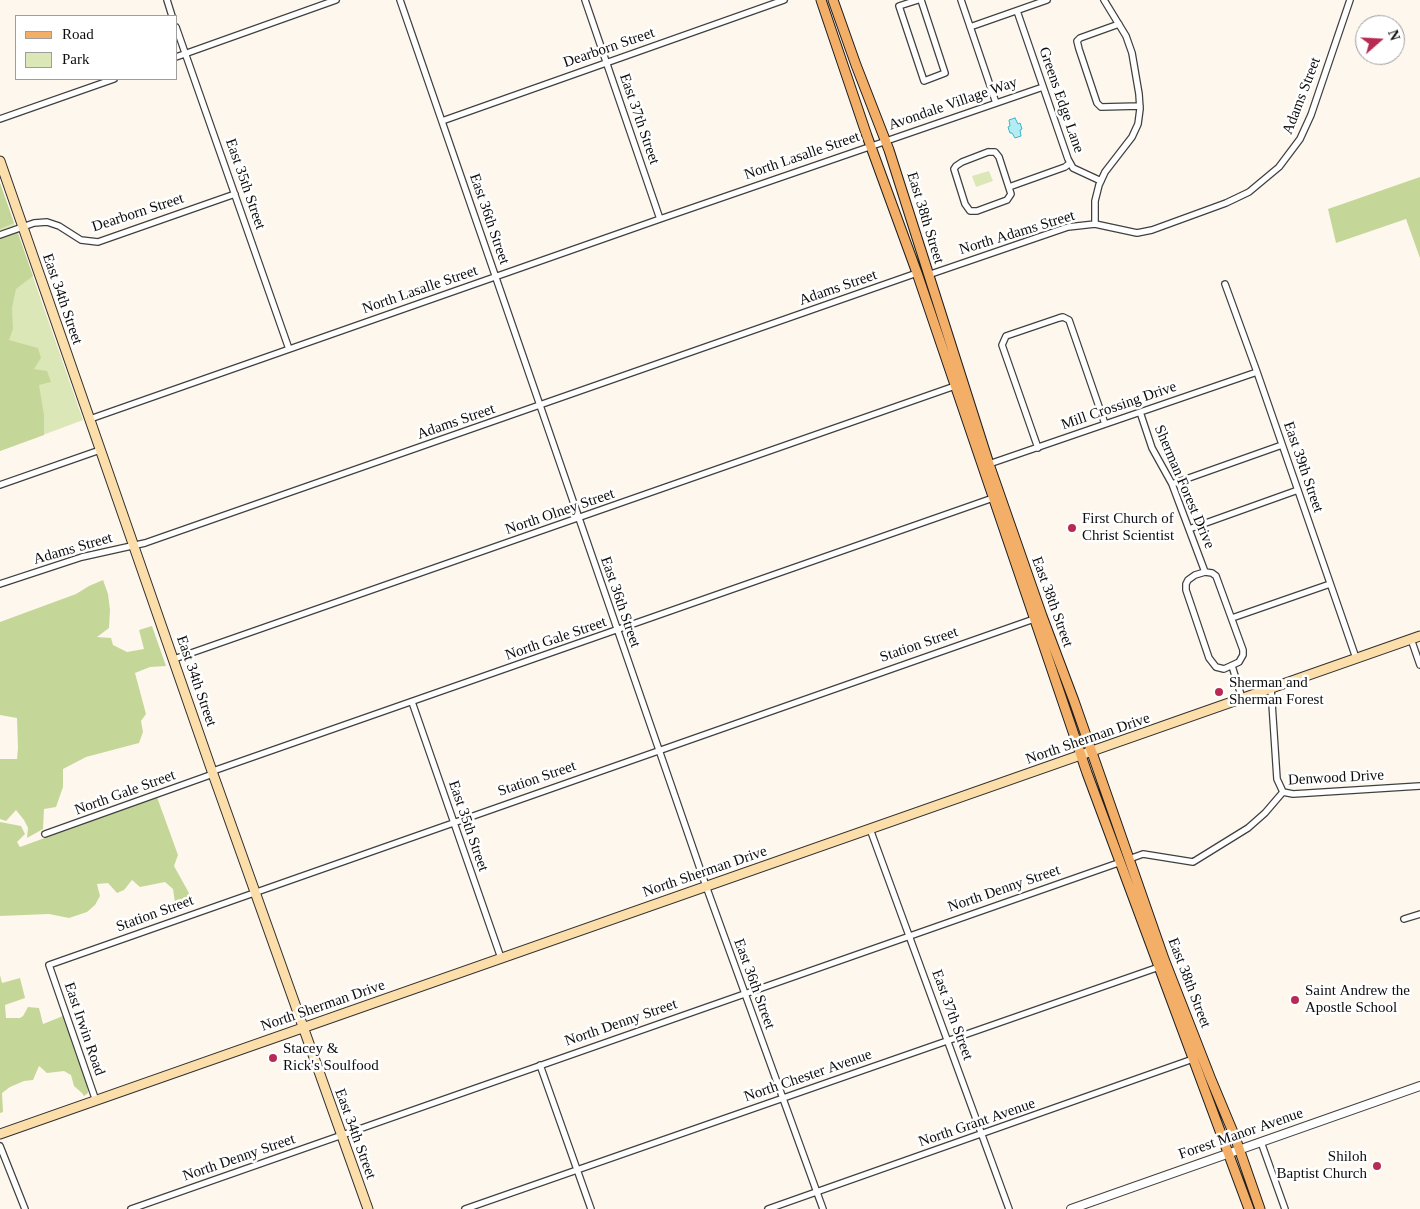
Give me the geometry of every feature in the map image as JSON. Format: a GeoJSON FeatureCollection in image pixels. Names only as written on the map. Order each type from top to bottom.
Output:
{"type":"FeatureCollection","features":[{"type":"Feature","properties":{"kind":"main road","name":"East 38th Street"},"geometry":{"type":"LineString","coordinates":[[821,0],[917,273],[1081,756],[1125,860],[1239,1149],[1260,1209]]}},
{"type":"Feature","properties":{"kind":"main road","name":"East 38th Street"},"geometry":{"type":"LineString","coordinates":[[833,0],[856,65],[886,140],[989,464],[1091,752],[1159,967],[1249,1209]]}},
{"type":"Feature","properties":{"kind":"main road","name":"East 34th Street"},"geometry":{"type":"LineString","coordinates":[[0,161],[213,773],[368,1209]]}},
{"type":"Feature","properties":{"kind":"main road","name":"North Sherman Drive"},"geometry":{"type":"LineString","coordinates":[[0,1134],[1081,756],[1415,637]]}},
{"type":"Feature","properties":{"kind":"street"},"geometry":{"type":"LineString","coordinates":[[167,0],[172,15]]}},
{"type":"Feature","properties":{"kind":"street"},"geometry":{"type":"LineString","coordinates":[[178,56],[336,0]]}},
{"type":"Feature","properties":{"kind":"street","name":"East 36th Street"},"geometry":{"type":"LineString","coordinates":[[400,0],[658,750],[744,993],[824,1209]]}},
{"type":"Feature","properties":{"kind":"street","name":"East 37th Street"},"geometry":{"type":"LineString","coordinates":[[585,0],[660,218]]}},
{"type":"Feature","properties":{"kind":"street","name":"Dearborn Street"},"geometry":{"type":"LineString","coordinates":[[442,121],[784,0]]}},
{"type":"Feature","properties":{"kind":"street"},"geometry":{"type":"LineString","coordinates":[[921,0],[945,73],[924,80],[899,6],[921,0]]}},
{"type":"Feature","properties":{"kind":"street"},"geometry":{"type":"LineString","coordinates":[[961,0],[996,103]]}},
{"type":"Feature","properties":{"kind":"street"},"geometry":{"type":"LineString","coordinates":[[970,27],[1046,0]]}},
{"type":"Feature","properties":{"kind":"street"},"geometry":{"type":"LineString","coordinates":[[1095,224],[1095,200],[1101,181],[1109,167],[1132,137],[1138,124],[1140,106],[1140,94],[1132,53],[1119,24],[1104,0]]}},
{"type":"Feature","properties":{"kind":"street","name":"Adams Street"},"geometry":{"type":"LineString","coordinates":[[1201,212],[1228,202],[1254,188],[1274,172],[1293,150],[1311,115],[1350,0]]}},
{"type":"Feature","properties":{"kind":"street","name":"Greens Edge Lane"},"geometry":{"type":"LineString","coordinates":[[1017,11],[1070,163],[1077,170],[1101,181]]}},
{"type":"Feature","properties":{"kind":"street"},"geometry":{"type":"LineString","coordinates":[[1119,24],[1080,38],[1077,42],[1078,49],[1097,104],[1101,107],[1140,106]]}},
{"type":"Feature","properties":{"kind":"street","name":"East 35th Street"},"geometry":{"type":"LineString","coordinates":[[178,32],[289,349]]}},
{"type":"Feature","properties":{"kind":"street"},"geometry":{"type":"LineString","coordinates":[[0,119],[111,80]]}},
{"type":"Feature","properties":{"kind":"street","name":"Avondale Village Way"},"geometry":{"type":"LineString","coordinates":[[871,145],[1043,87]]}},
{"type":"Feature","properties":{"kind":"street","name":"North Lasalle Street"},"geometry":{"type":"LineString","coordinates":[[90,419],[871,145]]}},
{"type":"Feature","properties":{"kind":"street"},"geometry":{"type":"LineString","coordinates":[[988,152],[995,152],[999,157],[1009,187],[1011,194],[1007,200],[977,211],[970,211],[965,204],[954,169],[962,162],[988,152]]}},
{"type":"Feature","properties":{"kind":"street"},"geometry":{"type":"LineString","coordinates":[[1009,187],[1066,167],[1070,163]]}},
{"type":"Feature","properties":{"kind":"street","name":"Dearborn Street"},"geometry":{"type":"LineString","coordinates":[[0,235],[37,223],[50,223],[59,226],[81,240],[98,242],[235,194]]}},
{"type":"Feature","properties":{"kind":"street","name":"North Adams Street"},"geometry":{"type":"LineString","coordinates":[[928,275],[1053,231],[1095,224],[1137,233],[1152,230],[1201,212]]}},
{"type":"Feature","properties":{"kind":"street","name":"Adams Street"},"geometry":{"type":"LineString","coordinates":[[0,584],[82,557],[134,546],[917,273]]}},
{"type":"Feature","properties":{"kind":"street","name":"East 39th Street"},"geometry":{"type":"LineString","coordinates":[[1225,284],[1356,658]]}},
{"type":"Feature","properties":{"kind":"street"},"geometry":{"type":"LineString","coordinates":[[1038,448],[1002,345],[1006,336],[1059,318],[1066,318],[1070,322],[1105,424]]}},
{"type":"Feature","properties":{"kind":"street","name":"Mill Crossing Drive"},"geometry":{"type":"LineString","coordinates":[[989,464],[1257,372]]}},
{"type":"Feature","properties":{"kind":"street","name":"North Olney Street"},"geometry":{"type":"LineString","coordinates":[[174,660],[955,386]]}},
{"type":"Feature","properties":{"kind":"street","name":"Sherman Forest Drive"},"geometry":{"type":"LineString","coordinates":[[1140,412],[1152,448],[1172,484],[1205,572]]}},
{"type":"Feature","properties":{"kind":"street"},"geometry":{"type":"LineString","coordinates":[[1172,484],[1282,445]]}},
{"type":"Feature","properties":{"kind":"street"},"geometry":{"type":"LineString","coordinates":[[0,485],[100,450]]}},
{"type":"Feature","properties":{"kind":"street"},"geometry":{"type":"LineString","coordinates":[[1189,529],[1298,490]]}},
{"type":"Feature","properties":{"kind":"street","name":"North Gale Street"},"geometry":{"type":"LineString","coordinates":[[45,834],[412,702],[992,498]]}},
{"type":"Feature","properties":{"kind":"street","name":"Sherman Forest Drive"},"geometry":{"type":"LineString","coordinates":[[1205,572],[1216,576],[1232,618],[1243,655],[1239,662],[1232,666],[1221,668],[1212,663],[1186,590],[1188,580],[1195,574],[1205,572]]}},
{"type":"Feature","properties":{"kind":"street"},"geometry":{"type":"LineString","coordinates":[[1232,618],[1330,584]]}},
{"type":"Feature","properties":{"kind":"street","name":"Station Street"},"geometry":{"type":"LineString","coordinates":[[49,964],[1034,619]]}},
{"type":"Feature","properties":{"kind":"street"},"geometry":{"type":"LineString","coordinates":[[1415,637],[1420,665]]}},
{"type":"Feature","properties":{"kind":"street"},"geometry":{"type":"LineString","coordinates":[[1232,666],[1242,698]]}},
{"type":"Feature","properties":{"kind":"street"},"geometry":{"type":"LineString","coordinates":[[1272,688],[1277,780],[1283,792]]}},
{"type":"Feature","properties":{"kind":"street","name":"East 35th Street"},"geometry":{"type":"LineString","coordinates":[[412,702],[501,958]]}},
{"type":"Feature","properties":{"kind":"street","name":"Denwood Drive"},"geometry":{"type":"LineString","coordinates":[[1125,860],[1143,854],[1193,862],[1248,828],[1283,792],[1293,794],[1420,786]]}},
{"type":"Feature","properties":{"kind":"street","name":"East 37th Street"},"geometry":{"type":"LineString","coordinates":[[870,829],[1009,1209]]}},
{"type":"Feature","properties":{"kind":"street","name":"North Denny Street"},"geometry":{"type":"LineString","coordinates":[[130,1209],[1125,860]]}},
{"type":"Feature","properties":{"kind":"street"},"geometry":{"type":"LineString","coordinates":[[1404,919],[1420,914]]}},
{"type":"Feature","properties":{"kind":"street","name":"East Irwin Road"},"geometry":{"type":"LineString","coordinates":[[49,964],[96,1101]]}},
{"type":"Feature","properties":{"kind":"street","name":"North Chester Avenue"},"geometry":{"type":"LineString","coordinates":[[465,1209],[1159,967]]}},
{"type":"Feature","properties":{"kind":"street","name":"North Grant Avenue"},"geometry":{"type":"LineString","coordinates":[[768,1209],[1193,1060]]}},
{"type":"Feature","properties":{"kind":"street"},"geometry":{"type":"LineString","coordinates":[[540,1065],[591,1209]]}},
{"type":"Feature","properties":{"kind":"street","name":"Forest Manor Avenue"},"geometry":{"type":"LineString","coordinates":[[1071,1209],[1420,1086]]}},
{"type":"Feature","properties":{"kind":"street"},"geometry":{"type":"LineString","coordinates":[[1261,1142],[1285,1209]]}},
{"type":"Feature","properties":{"kind":"street"},"geometry":{"type":"LineString","coordinates":[[0,1146],[25,1209]]}},
{"type":"Feature","properties":{"kind":"green space"},"geometry":{"type":"Polygon","coordinates":[[[989,171],[993,181],[976,187],[972,176],[989,171]]]}},
{"type":"Feature","properties":{"kind":"green space"},"geometry":{"type":"Polygon","coordinates":[[[1420,177],[1420,258],[1406,219],[1336,243],[1328,209],[1420,177]]]}},
{"type":"Feature","properties":{"kind":"green space"},"geometry":{"type":"Polygon","coordinates":[[[0,183],[83,420],[0,451],[0,183]]]}},
{"type":"Feature","properties":{"kind":"green space"},"geometry":{"type":"Polygon","coordinates":[[[0,183],[14,223],[0,229],[0,183]]]}},
{"type":"Feature","properties":{"kind":"green space"},"geometry":{"type":"Polygon","coordinates":[[[18,233],[33,276],[16,289],[12,308],[13,329],[9,340],[38,348],[41,358],[34,369],[47,371],[51,382],[39,385],[44,415],[44,435],[0,451],[0,239],[18,233]]]}},
{"type":"Feature","properties":{"kind":"green space"},"geometry":{"type":"Polygon","coordinates":[[[103,580],[108,594],[110,610],[109,628],[97,637],[111,638],[113,645],[127,652],[144,649],[139,630],[152,626],[166,666],[150,667],[135,673],[146,714],[141,721],[143,732],[139,743],[86,757],[63,769],[63,787],[56,807],[44,809],[43,829],[27,838],[28,828],[16,810],[6,821],[0,819],[0,759],[17,759],[18,748],[17,718],[0,715],[0,622],[76,594],[103,580]]]}},
{"type":"Feature","properties":{"kind":"green space"},"geometry":{"type":"Polygon","coordinates":[[[157,797],[178,855],[174,866],[189,893],[187,905],[176,909],[173,889],[165,882],[140,887],[132,880],[124,890],[117,893],[108,883],[97,884],[100,896],[95,905],[87,912],[69,918],[49,914],[0,916],[0,822],[21,826],[25,834],[17,842],[20,847],[157,797]]]}},
{"type":"Feature","properties":{"kind":"green space"},"geometry":{"type":"Polygon","coordinates":[[[0,975],[2,983],[20,978],[25,998],[5,1005],[6,1018],[20,1018],[28,1007],[39,1008],[43,1024],[63,1016],[87,1082],[88,1093],[84,1096],[74,1086],[71,1075],[64,1071],[47,1073],[39,1066],[33,1080],[24,1081],[2,1093],[3,1112],[0,1113],[0,975]]]}},
{"type":"Feature","properties":{"kind":"water"},"geometry":{"type":"Polygon","coordinates":[[[1015,118],[1018,124],[1020,123],[1022,129],[1020,130],[1021,136],[1015,138],[1010,133],[1008,127],[1010,126],[1009,120],[1015,118]]]}},
{"type":"Feature","properties":{"kind":"place","name":"First Church of Christ Scientist"},"geometry":{"type":"Point","coordinates":[1072,528]}},
{"type":"Feature","properties":{"kind":"place","name":"Sherman and Sherman Forest"},"geometry":{"type":"Point","coordinates":[1219,692]}},
{"type":"Feature","properties":{"kind":"place","name":"Saint Andrew the Apostle School"},"geometry":{"type":"Point","coordinates":[1295,1000]}},
{"type":"Feature","properties":{"kind":"place","name":"Stacey & Rick's Soulfood"},"geometry":{"type":"Point","coordinates":[273,1058]}},
{"type":"Feature","properties":{"kind":"place","name":"Shiloh Baptist Church"},"geometry":{"type":"Point","coordinates":[1377,1166]}}]}
